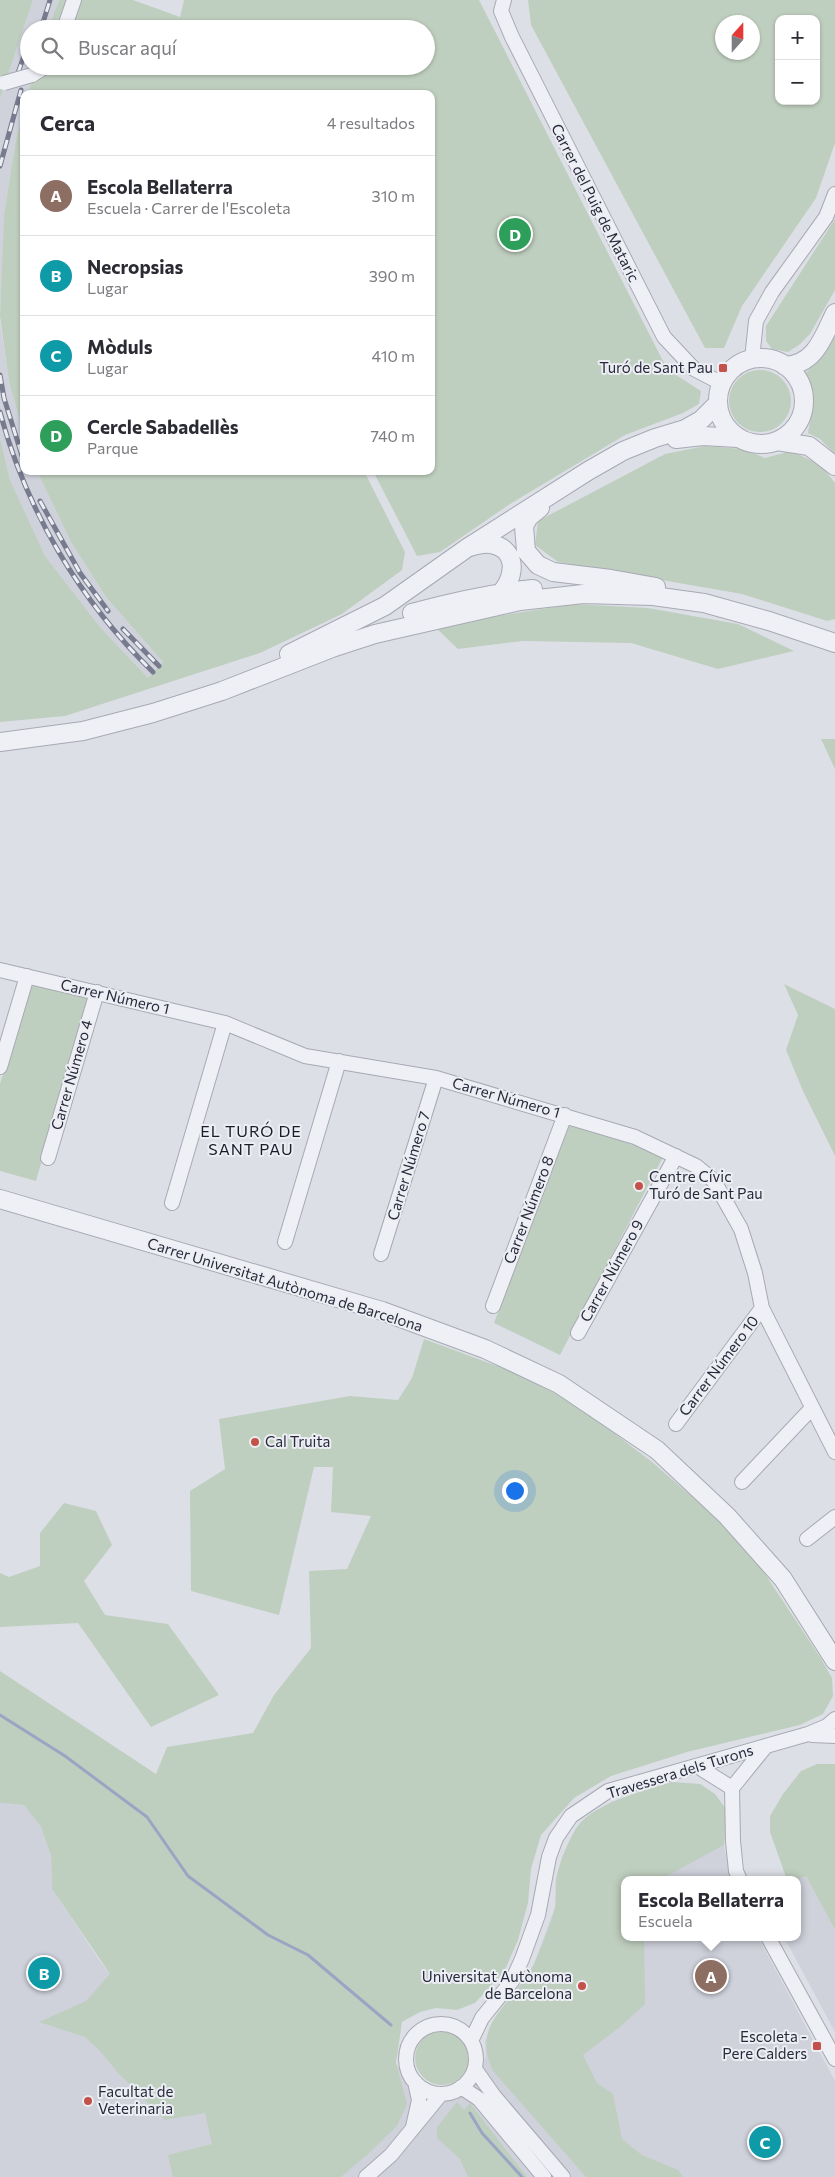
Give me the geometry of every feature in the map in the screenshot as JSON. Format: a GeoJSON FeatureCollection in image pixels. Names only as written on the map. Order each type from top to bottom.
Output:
{"type":"FeatureCollection","features":[{"type":"Feature","properties":{"kind":"street"},"geometry":{"type":"LineString","coordinates":[[67,20],[74,0]]}},
{"type":"Feature","properties":{"kind":"street","name":"Carrer del Puig de Mataric"},"geometry":{"type":"LineString","coordinates":[[504,0],[501,11],[512,37],[664,337],[694,369],[721,383]]}},
{"type":"Feature","properties":{"kind":"street"},"geometry":{"type":"LineString","coordinates":[[2,83],[32,75]]}},
{"type":"Feature","properties":{"kind":"street"},"geometry":{"type":"LineString","coordinates":[[752,359],[756,321],[772,292],[826,217],[835,194]]}},
{"type":"Feature","properties":{"kind":"street"},"geometry":{"type":"LineString","coordinates":[[785,366],[804,362],[814,354],[835,313]]}},
{"type":"Feature","properties":{"kind":"street"},"geometry":{"type":"LineString","coordinates":[[276,661],[385,606],[467,548],[527,517],[627,456],[702,428],[750,443],[763,444],[777,441],[788,435],[796,426],[802,412],[804,399],[800,385],[794,374],[785,366],[765,358],[752,359],[738,364],[728,372],[721,383],[717,404],[702,428]]}},
{"type":"Feature","properties":{"kind":"street"},"geometry":{"type":"LineString","coordinates":[[717,404],[720,416],[726,427],[738,438]]}},
{"type":"Feature","properties":{"kind":"street"},"geometry":{"type":"LineString","coordinates":[[777,441],[809,446],[835,466]]}},
{"type":"Feature","properties":{"kind":"street"},"geometry":{"type":"LineString","coordinates":[[527,517],[526,552],[538,565],[553,572],[611,579],[708,596],[835,631]]}},
{"type":"Feature","properties":{"kind":"street"},"geometry":{"type":"LineString","coordinates":[[344,644],[361,635],[428,614],[489,602],[507,586],[512,567],[508,554],[500,547],[484,543],[467,548]]}},
{"type":"Feature","properties":{"kind":"street"},"geometry":{"type":"LineString","coordinates":[[0,732],[102,716],[164,700],[220,683],[391,619],[507,586],[661,588]]}},
{"type":"Feature","properties":{"kind":"street"},"geometry":{"type":"LineString","coordinates":[[0,742],[82,730],[153,713],[222,691],[375,634],[520,601],[583,594],[653,596],[704,603],[835,643]]}},
{"type":"Feature","properties":{"kind":"street","name":"Carrer Número 1"},"geometry":{"type":"LineString","coordinates":[[0,970],[225,1023],[305,1056],[436,1078],[635,1137],[696,1166],[714,1181],[741,1229],[755,1273],[762,1308],[835,1452]]}},
{"type":"Feature","properties":{"kind":"street"},"geometry":{"type":"LineString","coordinates":[[0,1067],[26,976]]}},
{"type":"Feature","properties":{"kind":"street","name":"Carrer Número 4"},"geometry":{"type":"LineString","coordinates":[[48,1158],[97,992]]}},
{"type":"Feature","properties":{"kind":"street"},"geometry":{"type":"LineString","coordinates":[[172,1203],[225,1023]]}},
{"type":"Feature","properties":{"kind":"street"},"geometry":{"type":"LineString","coordinates":[[285,1242],[339,1061]]}},
{"type":"Feature","properties":{"kind":"street","name":"Carrer Número 7"},"geometry":{"type":"LineString","coordinates":[[381,1254],[436,1078]]}},
{"type":"Feature","properties":{"kind":"street","name":"Carrer Número 8"},"geometry":{"type":"LineString","coordinates":[[493,1306],[565,1115]]}},
{"type":"Feature","properties":{"kind":"street","name":"Carrer Número 9"},"geometry":{"type":"LineString","coordinates":[[578,1332],[676,1156]]}},
{"type":"Feature","properties":{"kind":"street","name":"Carrer Universitat Autònoma de Barcelona"},"geometry":{"type":"LineString","coordinates":[[0,1200],[382,1311],[485,1349],[559,1384],[657,1450],[727,1516],[783,1579],[835,1661]]}},
{"type":"Feature","properties":{"kind":"street","name":"Carrer Número 10"},"geometry":{"type":"LineString","coordinates":[[676,1424],[762,1308]]}},
{"type":"Feature","properties":{"kind":"street"},"geometry":{"type":"LineString","coordinates":[[742,1482],[812,1408]]}},
{"type":"Feature","properties":{"kind":"street"},"geometry":{"type":"LineString","coordinates":[[807,1539],[835,1517]]}},
{"type":"Feature","properties":{"kind":"street","name":"Travessera dels Turons"},"geometry":{"type":"LineString","coordinates":[[471,2041],[482,2018],[512,1981],[522,1959],[538,1915],[549,1857],[556,1838],[571,1816],[608,1791],[808,1734],[827,1726],[835,1719]]}},
{"type":"Feature","properties":{"kind":"street","name":"Travessera dels Turons"},"geometry":{"type":"LineString","coordinates":[[808,1734],[835,1736]]}},
{"type":"Feature","properties":{"kind":"street"},"geometry":{"type":"LineString","coordinates":[[738,1876],[733,1841],[732,1788],[766,1745]]}},
{"type":"Feature","properties":{"kind":"street"},"geometry":{"type":"LineString","coordinates":[[697,1766],[732,1788]]}},
{"type":"Feature","properties":{"kind":"street"},"geometry":{"type":"LineString","coordinates":[[770,1941],[835,2059]]}},
{"type":"Feature","properties":{"kind":"street"},"geometry":{"type":"LineString","coordinates":[[412,2131],[419,2100],[415,2082],[408,2070],[406,2059],[412,2040],[428,2026],[442,2024],[460,2026],[482,2018]]}},
{"type":"Feature","properties":{"kind":"street"},"geometry":{"type":"LineString","coordinates":[[415,2082],[427,2090],[441,2094],[452,2092],[470,2079],[475,2069],[476,2056],[471,2041],[463,2032],[453,2026]]}},
{"type":"Feature","properties":{"kind":"street"},"geometry":{"type":"LineString","coordinates":[[475,2069],[494,2096],[563,2177]]}},
{"type":"Feature","properties":{"kind":"street"},"geometry":{"type":"LineString","coordinates":[[461,2087],[479,2099],[544,2177]]}},
{"type":"Feature","properties":{"kind":"street"},"geometry":{"type":"LineString","coordinates":[[366,2177],[391,2155],[441,2094]]}},
{"type":"Feature","properties":{"kind":"shaded area"},"geometry":{"type":"Polygon","coordinates":[[[33,0],[59,0],[51,20],[26,20],[33,0]]]}},
{"type":"Feature","properties":{"kind":"shaded area"},"geometry":{"type":"Polygon","coordinates":[[[20,39],[20,75],[33,75],[29,90],[20,90],[20,124],[4,215],[0,316],[0,99],[20,39]]]}},
{"type":"Feature","properties":{"kind":"shaded area"},"geometry":{"type":"Polygon","coordinates":[[[0,322],[9,382],[20,420],[20,475],[39,475],[71,542],[106,597],[163,662],[148,678],[100,627],[45,556],[10,480],[0,438],[0,322]]]}},
{"type":"Feature","properties":{"kind":"shaded area","name":"Universitat Autònoma de Barcelona"},"geometry":{"type":"Polygon","coordinates":[[[671,1782],[700,1784],[715,1794],[726,1830],[724,1845],[730,1876],[621,1876],[621,1941],[760,1941],[835,2081],[835,2177],[0,2177],[0,1802],[24,1805],[41,1827],[51,1856],[52,1889],[99,1960],[174,2057],[396,2063],[408,2087],[425,2095],[457,2100],[474,2080],[486,2056],[485,2042],[490,2026],[534,1964],[555,1907],[556,1880],[562,1856],[581,1823],[611,1802],[671,1782]]]}},
{"type":"Feature","properties":{"kind":"shaded area"},"geometry":{"type":"Polygon","coordinates":[[[806,1876],[835,1930],[835,2032],[786,1941],[801,1941],[801,1878],[806,1876]]]}},
{"type":"Feature","properties":{"kind":"green space"},"geometry":{"type":"Polygon","coordinates":[[[0,0],[33,0],[26,20],[20,20],[20,39],[0,99],[0,0]]]}},
{"type":"Feature","properties":{"kind":"green space"},"geometry":{"type":"Polygon","coordinates":[[[59,0],[133,0],[180,17],[184,0],[479,0],[663,361],[676,375],[701,391],[699,404],[683,413],[625,435],[510,504],[440,552],[417,556],[375,475],[435,475],[435,90],[29,90],[33,75],[435,75],[435,20],[51,20],[59,0]]]}},
{"type":"Feature","properties":{"kind":"green space"},"geometry":{"type":"Polygon","coordinates":[[[528,0],[835,0],[835,143],[816,198],[742,306],[724,348],[705,348],[531,25],[528,0]]]}},
{"type":"Feature","properties":{"kind":"green space"},"geometry":{"type":"Polygon","coordinates":[[[20,124],[20,420],[9,382],[0,316],[4,215],[20,124]]]}},
{"type":"Feature","properties":{"kind":"green space"},"geometry":{"type":"Polygon","coordinates":[[[835,219],[835,290],[810,334],[799,345],[788,352],[772,349],[766,341],[766,326],[835,219]]]}},
{"type":"Feature","properties":{"kind":"green space"},"geometry":{"type":"Polygon","coordinates":[[[835,328],[835,454],[820,439],[808,433],[811,402],[806,372],[817,363],[835,328]]]}},
{"type":"Feature","properties":{"kind":"green space"},"geometry":{"type":"Polygon","coordinates":[[[760,370],[772,373],[782,379],[788,389],[791,401],[788,413],[782,423],[772,429],[760,432],[748,429],[738,423],[732,413],[729,401],[732,389],[738,379],[748,373],[760,370]]]}},
{"type":"Feature","properties":{"kind":"green space"},"geometry":{"type":"Polygon","coordinates":[[[0,438],[10,480],[45,556],[100,627],[148,678],[163,662],[106,597],[71,542],[39,475],[366,475],[405,552],[402,570],[342,614],[260,653],[65,716],[0,722],[0,438]]]}},
{"type":"Feature","properties":{"kind":"green space"},"geometry":{"type":"Polygon","coordinates":[[[705,446],[743,449],[765,458],[791,451],[821,465],[835,483],[835,619],[827,621],[742,594],[558,562],[535,545],[538,521],[665,454],[705,446]]]}},
{"type":"Feature","properties":{"kind":"green space"},"geometry":{"type":"Polygon","coordinates":[[[574,604],[648,608],[738,624],[794,651],[718,669],[631,643],[523,641],[458,649],[434,626],[574,604]]]}},
{"type":"Feature","properties":{"kind":"green space"},"geometry":{"type":"Polygon","coordinates":[[[821,739],[835,739],[835,769],[821,739]]]}},
{"type":"Feature","properties":{"kind":"green space"},"geometry":{"type":"Polygon","coordinates":[[[29,983],[89,996],[36,1181],[0,1171],[0,1084],[29,983]]]}},
{"type":"Feature","properties":{"kind":"green space"},"geometry":{"type":"Polygon","coordinates":[[[784,984],[835,1009],[835,1156],[803,1091],[786,1050],[798,1015],[784,984]]]}},
{"type":"Feature","properties":{"kind":"green space"},"geometry":{"type":"Polygon","coordinates":[[[569,1123],[626,1142],[663,1157],[560,1355],[494,1323],[569,1123]]]}},
{"type":"Feature","properties":{"kind":"green space"},"geometry":{"type":"Polygon","coordinates":[[[424,1339],[530,1378],[593,1417],[652,1462],[712,1514],[759,1565],[832,1678],[833,1696],[823,1714],[800,1725],[687,1752],[611,1776],[574,1798],[541,1835],[531,1869],[528,1903],[518,1940],[504,1972],[475,2003],[457,2010],[436,2008],[420,2012],[402,2022],[396,2063],[407,2104],[397,2126],[341,2177],[173,2177],[168,2155],[212,2144],[205,2113],[165,2120],[85,2037],[39,2022],[86,2001],[110,1974],[52,1889],[51,1856],[41,1827],[24,1805],[0,1802],[0,1671],[156,1774],[167,1747],[253,1733],[274,1695],[311,1648],[309,1571],[347,1569],[371,1516],[331,1512],[333,1467],[314,1467],[279,1615],[191,1591],[190,1491],[225,1469],[219,1419],[350,1396],[398,1400],[412,1378],[424,1339]]]}},
{"type":"Feature","properties":{"kind":"green space"},"geometry":{"type":"Polygon","coordinates":[[[64,1503],[96,1511],[112,1545],[84,1581],[105,1615],[168,1624],[219,1695],[151,1727],[78,1623],[0,1627],[0,1573],[9,1577],[40,1566],[40,1533],[64,1503]]]}},
{"type":"Feature","properties":{"kind":"green space"},"geometry":{"type":"Polygon","coordinates":[[[817,1764],[835,1764],[835,1930],[806,1876],[801,1878],[801,1876],[786,1876],[770,1832],[770,1816],[783,1794],[801,1771],[817,1764]]]}},
{"type":"Feature","properties":{"kind":"green space"},"geometry":{"type":"Polygon","coordinates":[[[671,1782],[700,1784],[715,1794],[726,1809],[724,1845],[667,1876],[621,1876],[621,1941],[644,1941],[645,2004],[620,2027],[583,2055],[597,2083],[613,2094],[622,2139],[642,2155],[678,2170],[683,2177],[586,2177],[493,2071],[487,2053],[487,2038],[491,2025],[498,2013],[527,1976],[535,1962],[555,1908],[556,1881],[559,1867],[565,1850],[577,1827],[600,1808],[636,1793],[671,1782]]]}},
{"type":"Feature","properties":{"kind":"green space"},"geometry":{"type":"Polygon","coordinates":[[[442,2031],[452,2033],[461,2039],[467,2048],[469,2058],[467,2068],[461,2077],[452,2083],[442,2085],[432,2083],[423,2077],[417,2068],[415,2058],[417,2048],[423,2039],[432,2033],[442,2031]]]}},
{"type":"Feature","properties":{"kind":"green space"},"geometry":{"type":"Polygon","coordinates":[[[457,2102],[464,2110],[470,2103],[527,2177],[468,2177],[460,2159],[437,2138],[437,2127],[457,2102]]]}},
{"type":"Feature","properties":{"kind":"waterway"},"geometry":{"type":"LineString","coordinates":[[0,1715],[65,1756],[147,1817],[188,1876],[268,1935],[308,1955],[391,2025]]}},
{"type":"Feature","properties":{"kind":"waterway"},"geometry":{"type":"LineString","coordinates":[[470,2113],[482,2133],[522,2177]]}},
{"type":"Feature","properties":{"kind":"railway"},"geometry":{"type":"LineString","coordinates":[[44,20],[50,0]]}},
{"type":"Feature","properties":{"kind":"railway"},"geometry":{"type":"LineString","coordinates":[[18,73],[20,67]]}},
{"type":"Feature","properties":{"kind":"railway"},"geometry":{"type":"LineString","coordinates":[[0,166],[20,94]]}},
{"type":"Feature","properties":{"kind":"railway"},"geometry":{"type":"LineString","coordinates":[[0,375],[4,398],[20,449]]}},
{"type":"Feature","properties":{"kind":"railway"},"geometry":{"type":"LineString","coordinates":[[0,412],[20,471]]}},
{"type":"Feature","properties":{"kind":"railway"},"geometry":{"type":"LineString","coordinates":[[22,475],[41,519],[79,584],[102,615],[153,672]]}},
{"type":"Feature","properties":{"kind":"railway"},"geometry":{"type":"LineString","coordinates":[[40,501],[80,573],[108,611]]}},
{"type":"Feature","properties":{"kind":"railway"},"geometry":{"type":"LineString","coordinates":[[123,629],[159,666]]}},
{"type":"Feature","properties":{"kind":"place","name":"Cercle Sabadellès"},"geometry":{"type":"Point","coordinates":[515,234]}},
{"type":"Feature","properties":{"kind":"place","name":"Turó de Sant Pau"},"geometry":{"type":"Point","coordinates":[723,368]}},
{"type":"Feature","properties":{"kind":"place","name":"Centre Cívic Turó de Sant Pau"},"geometry":{"type":"Point","coordinates":[639,1186]}},
{"type":"Feature","properties":{"kind":"place","name":"Cal Truita"},"geometry":{"type":"Point","coordinates":[255,1442]}},
{"type":"Feature","properties":{"kind":"place","name":"Necropsias"},"geometry":{"type":"Point","coordinates":[44,1973]}},
{"type":"Feature","properties":{"kind":"place","name":"Escola Bellaterra"},"geometry":{"type":"Point","coordinates":[711,1976]}},
{"type":"Feature","properties":{"kind":"place","name":"Universitat Autònoma de Barcelona"},"geometry":{"type":"Point","coordinates":[582,1986]}},
{"type":"Feature","properties":{"kind":"place","name":"Escoleta - Pere Calders"},"geometry":{"type":"Point","coordinates":[817,2046]}},
{"type":"Feature","properties":{"kind":"place","name":"Facultat de Veterinaria"},"geometry":{"type":"Point","coordinates":[88,2101]}},
{"type":"Feature","properties":{"kind":"place","name":"Mòduls"},"geometry":{"type":"Point","coordinates":[765,2142]}},
{"type":"Feature","properties":{"kind":"district","name":"EL TURÓ DE SANT PAU"},"geometry":{"type":"Point","coordinates":[251,1140]}}]}
